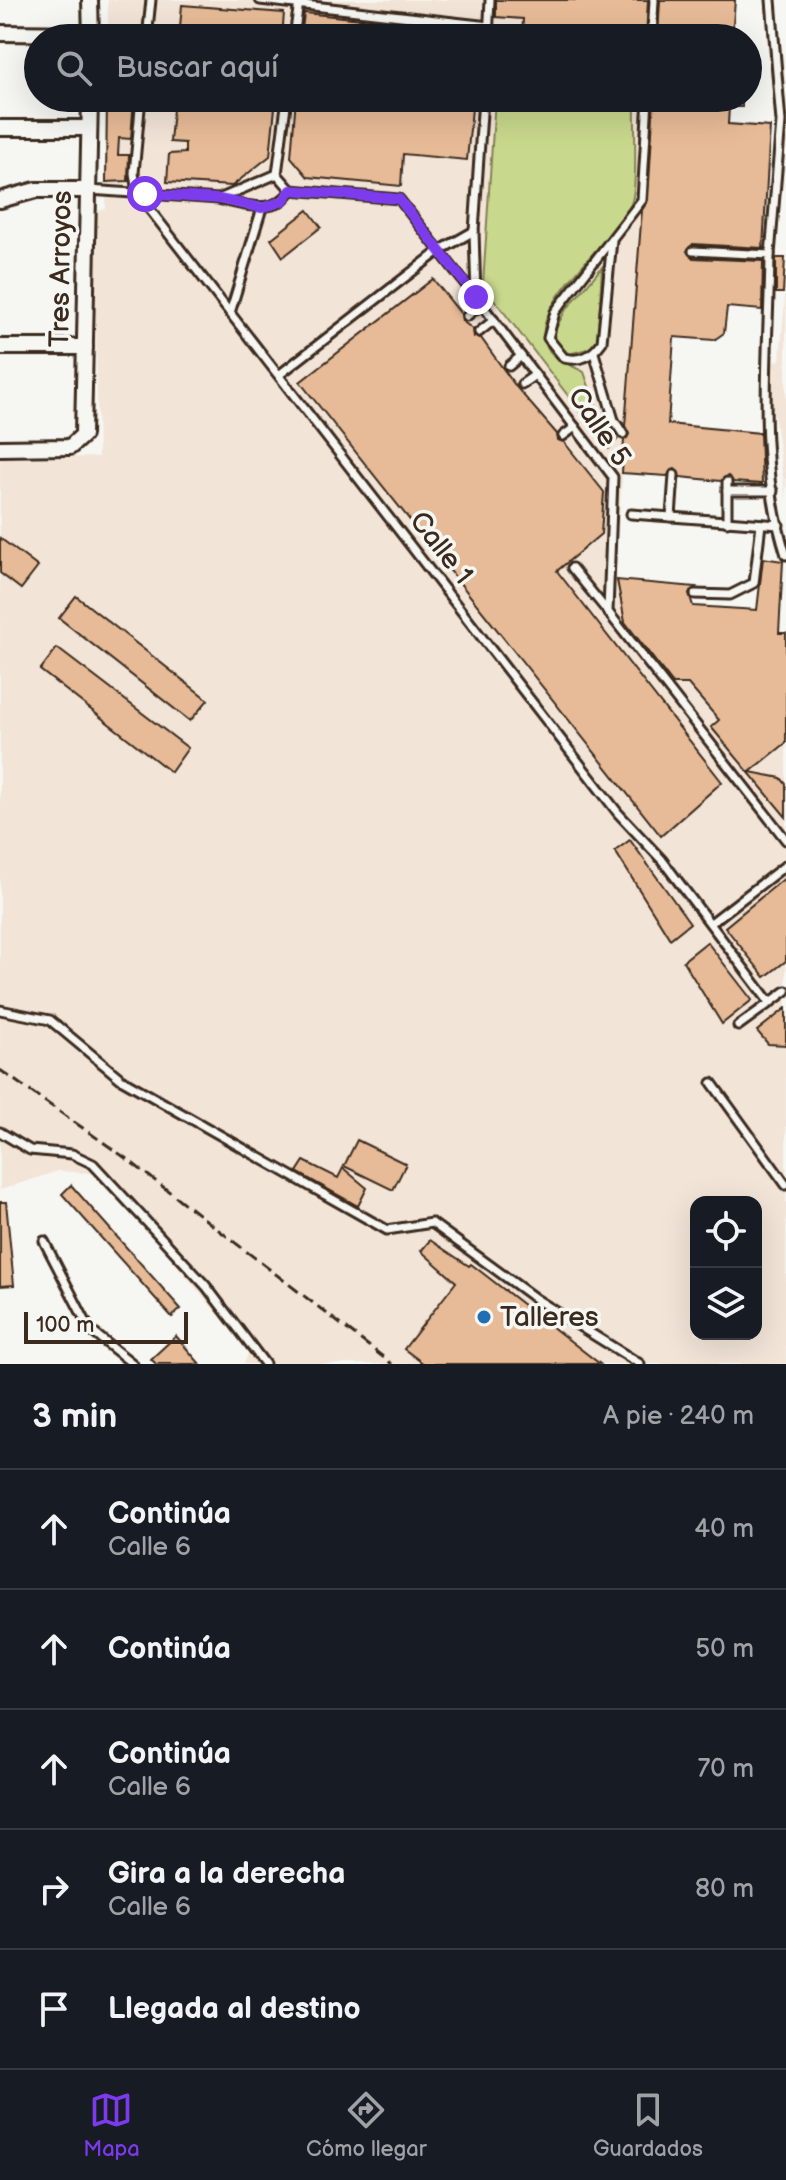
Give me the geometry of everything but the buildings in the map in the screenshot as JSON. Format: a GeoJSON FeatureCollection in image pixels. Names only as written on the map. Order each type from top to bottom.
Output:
{"type":"FeatureCollection","features":[{"type":"Feature","properties":{"kind":"street"},"geometry":{"type":"LineString","coordinates":[[90,0],[91,24]]}},
{"type":"Feature","properties":{"kind":"street"},"geometry":{"type":"LineString","coordinates":[[0,33],[24,34]]}},
{"type":"Feature","properties":{"kind":"street","name":"Tres Arroyos"},"geometry":{"type":"LineString","coordinates":[[0,448],[70,447],[80,441],[85,427],[90,112]]}},
{"type":"Feature","properties":{"kind":"street"},"geometry":{"type":"LineString","coordinates":[[0,128],[89,128]]}},
{"type":"Feature","properties":{"kind":"street"},"geometry":{"type":"LineString","coordinates":[[0,200],[36,190],[89,190]]}},
{"type":"Feature","properties":{"kind":"street"},"geometry":{"type":"LineString","coordinates":[[0,347],[85,347]]}},
{"type":"Feature","properties":{"kind":"lane"},"geometry":{"type":"LineString","coordinates":[[148,24],[151,0]]}},
{"type":"Feature","properties":{"kind":"lane"},"geometry":{"type":"LineString","coordinates":[[260,0],[473,24]]}},
{"type":"Feature","properties":{"kind":"lane"},"geometry":{"type":"LineString","coordinates":[[489,24],[490,0]]}},
{"type":"Feature","properties":{"kind":"lane"},"geometry":{"type":"LineString","coordinates":[[653,24],[654,0]]}},
{"type":"Feature","properties":{"kind":"lane"},"geometry":{"type":"LineString","coordinates":[[771,0],[781,122],[764,379],[773,491],[786,555]]}},
{"type":"Feature","properties":{"kind":"lane"},"geometry":{"type":"LineString","coordinates":[[296,24],[299,2]]}},
{"type":"Feature","properties":{"kind":"lane"},"geometry":{"type":"LineString","coordinates":[[137,193],[134,173],[140,112]]}},
{"type":"Feature","properties":{"kind":"lane"},"geometry":{"type":"LineString","coordinates":[[89,190],[219,199],[262,208],[283,201],[291,190],[277,174],[285,112]]}},
{"type":"Feature","properties":{"kind":"lane"},"geometry":{"type":"LineString","coordinates":[[476,297],[474,231],[482,112]]}},
{"type":"Feature","properties":{"kind":"lane"},"geometry":{"type":"LineString","coordinates":[[612,240],[604,334],[594,353],[573,360],[564,358],[551,345],[549,328],[555,312],[642,200],[647,112]]}},
{"type":"Feature","properties":{"kind":"lane"},"geometry":{"type":"LineString","coordinates":[[219,199],[277,174]]}},
{"type":"Feature","properties":{"kind":"lane","name":"Calle 5"},"geometry":{"type":"LineString","coordinates":[[291,190],[399,199],[613,477],[608,612]]}},
{"type":"Feature","properties":{"kind":"lane","name":"Calle 1"},"geometry":{"type":"LineString","coordinates":[[137,193],[618,813],[711,923],[770,1003]]}},
{"type":"Feature","properties":{"kind":"lane"},"geometry":{"type":"LineString","coordinates":[[230,313],[262,208]]}},
{"type":"Feature","properties":{"kind":"lane"},"geometry":{"type":"LineString","coordinates":[[279,375],[439,251],[474,231]]}},
{"type":"Feature","properties":{"kind":"lane"},"geometry":{"type":"LineString","coordinates":[[693,251],[770,255]]}},
{"type":"Feature","properties":{"kind":"lane"},"geometry":{"type":"LineString","coordinates":[[467,316],[481,305]]}},
{"type":"Feature","properties":{"kind":"lane"},"geometry":{"type":"LineString","coordinates":[[479,332],[494,320]]}},
{"type":"Feature","properties":{"kind":"lane"},"geometry":{"type":"LineString","coordinates":[[594,353],[614,420],[623,434]]}},
{"type":"Feature","properties":{"kind":"lane"},"geometry":{"type":"LineString","coordinates":[[509,366],[521,356]]}},
{"type":"Feature","properties":{"kind":"lane"},"geometry":{"type":"LineString","coordinates":[[522,384],[535,375]]}},
{"type":"Feature","properties":{"kind":"lane"},"geometry":{"type":"LineString","coordinates":[[563,436],[575,427]]}},
{"type":"Feature","properties":{"kind":"lane"},"geometry":{"type":"LineString","coordinates":[[671,517],[674,475]]}},
{"type":"Feature","properties":{"kind":"lane"},"geometry":{"type":"LineString","coordinates":[[727,482],[727,522]]}},
{"type":"Feature","properties":{"kind":"lane"},"geometry":{"type":"LineString","coordinates":[[727,491],[773,491]]}},
{"type":"Feature","properties":{"kind":"lane"},"geometry":{"type":"LineString","coordinates":[[631,514],[779,525]]}},
{"type":"Feature","properties":{"kind":"lane"},"geometry":{"type":"LineString","coordinates":[[695,594],[730,595],[754,583],[761,524]]}},
{"type":"Feature","properties":{"kind":"lane"},"geometry":{"type":"LineString","coordinates":[[597,547],[610,549]]}},
{"type":"Feature","properties":{"kind":"lane"},"geometry":{"type":"LineString","coordinates":[[572,568],[786,840]]}},
{"type":"Feature","properties":{"kind":"lane"},"geometry":{"type":"LineString","coordinates":[[711,923],[786,865]]}},
{"type":"Feature","properties":{"kind":"lane"},"geometry":{"type":"LineString","coordinates":[[738,1026],[786,991]]}},
{"type":"Feature","properties":{"kind":"lane"},"geometry":{"type":"LineString","coordinates":[[0,1010],[50,1020],[121,1079],[387,1230],[432,1223],[536,1299],[640,1364]]}},
{"type":"Feature","properties":{"kind":"lane"},"geometry":{"type":"LineString","coordinates":[[712,1083],[786,1185]]}},
{"type":"Feature","properties":{"kind":"lane"},"geometry":{"type":"LineString","coordinates":[[0,1132],[30,1150],[84,1157],[93,1164],[206,1286],[265,1364]]}},
{"type":"Feature","properties":{"kind":"lane"},"geometry":{"type":"LineString","coordinates":[[44,1241],[90,1330],[133,1364]]}},
{"type":"Feature","properties":{"kind":"shaded area"},"geometry":{"type":"Polygon","coordinates":[[[108,0],[660,0],[658,24],[108,24],[108,0]]]}},
{"type":"Feature","properties":{"kind":"shaded area"},"geometry":{"type":"Polygon","coordinates":[[[107,112],[651,112],[615,568],[625,622],[786,633],[786,1364],[244,1364],[249,1351],[154,1238],[91,1173],[58,1171],[0,1190],[0,459],[98,457],[94,212],[106,209],[107,112]]]}},
{"type":"Feature","properties":{"kind":"shaded area"},"geometry":{"type":"Polygon","coordinates":[[[786,287],[786,499],[767,363],[780,360],[786,287]]]}},
{"type":"Feature","properties":{"kind":"green space"},"geometry":{"type":"Polygon","coordinates":[[[494,112],[635,112],[635,169],[631,204],[562,291],[550,309],[544,327],[545,343],[552,354],[584,372],[595,404],[619,438],[609,449],[483,285],[494,112]]]}},
{"type":"Feature","properties":{"kind":"green space"},"geometry":{"type":"Polygon","coordinates":[[[602,267],[598,338],[591,348],[569,354],[556,344],[555,330],[565,311],[602,267]]]}},
{"type":"Feature","properties":{"kind":"railway"},"geometry":{"type":"LineString","coordinates":[[0,1070],[127,1159],[392,1364]]}},
{"type":"Feature","properties":{"kind":"place","name":"Talleres"},"geometry":{"type":"Point","coordinates":[484,1317]}},
{"type":"Feature","properties":{"kind":"route"},"geometry":{"type":"LineString","coordinates":[[145,194],[219,199],[262,208],[283,201],[291,190],[399,199],[476,297]]}}]}
